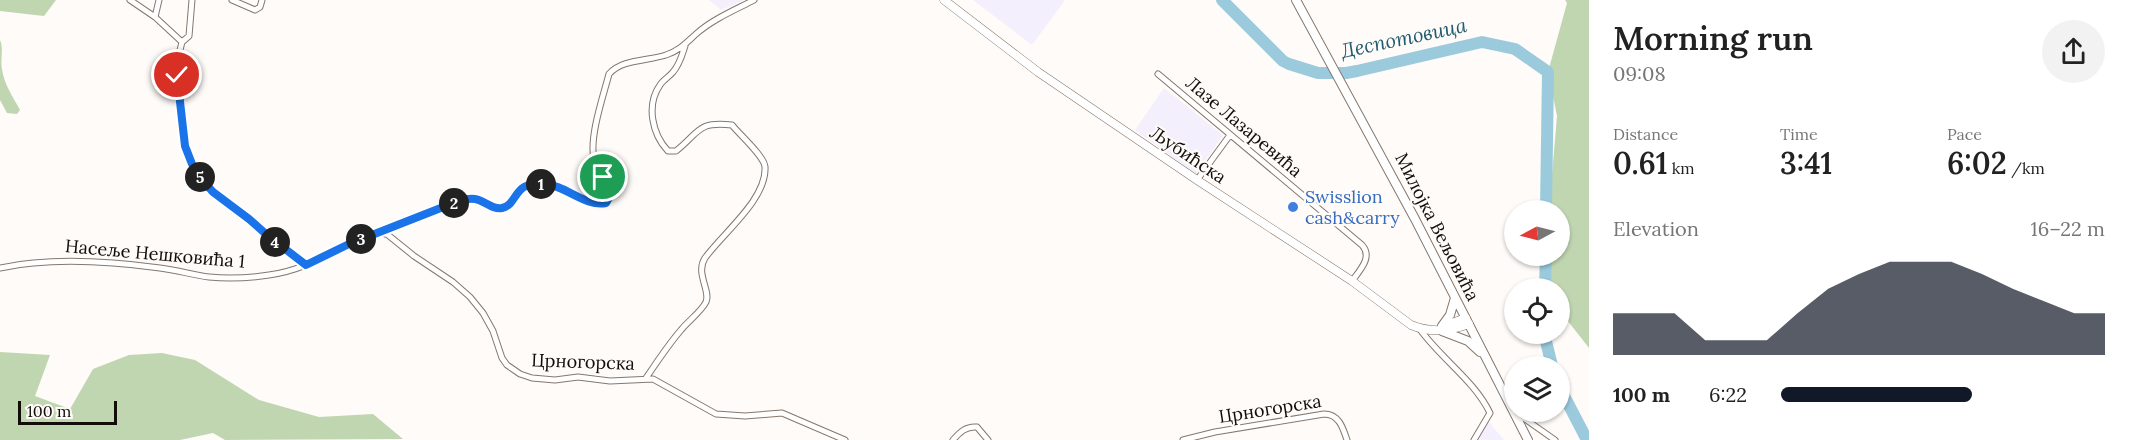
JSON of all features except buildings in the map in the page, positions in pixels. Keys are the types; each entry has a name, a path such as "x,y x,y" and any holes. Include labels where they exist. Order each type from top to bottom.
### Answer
{"main road":[{"name":"Милојка Вељовића","path":"1296,0 1351,99 1504,392"},
{"path":"1455,298 1451,312 1439,329 1468,341 1485,356"},
{"name":"Милојка Вељовића","path":"1519,422 1528,440"}],"street":[{"path":"130,0 155,17 182,42"},
{"path":"155,17 159,0"},
{"path":"192,0 189,36 182,42 177,75 185,146 192,164 213,192 306,265 349,244 464,200 475,199 501,208 508,204 518,190 535,183 557,185 589,202 606,203 612,193 594,157 597,124 609,74 614,68 668,55 685,46 697,33 754,0"},
{"path":"232,0 255,10 260,7 262,0"},
{"name":"Љубићска","path":"944,0 1038,72 1197,180 1352,281 1405,321 1419,328 1439,329 1467,321"},
{"path":"646,378 680,331 705,303 707,296 701,273 703,260 754,201 765,174 765,164 761,156 732,124 704,125 676,151 668,151 660,142 653,121 652,98 660,84 674,72 685,46"},
{"name":"Лазе Лазаревића","path":"1158,74 1366,250 1365,261 1352,281"},
{"path":"1197,180 1230,135"},
{"name":"Црногорска","path":"379,232 388,235 470,297 483,313 493,331 502,358 507,365 520,374 532,378 555,380 578,377 610,381 653,379 716,414 745,416 782,413 845,440"},
{"name":"Насеље Нешковића 1","path":"0,268 33,262 64,261 143,266 211,277 249,277 286,272 306,265"},
{"name":"Љубићска","path":"1419,328 1484,402 1490,413 1474,440"},
{"name":"Црногорска","path":"1183,440 1215,432 1324,414 1331,414 1337,418 1347,440"},
{"path":"1528,422 1555,440"},
{"path":"952,440 962,430 972,426 977,427 988,440"}],"shaded area":[{"path":"709,0 744,0 721,10"},
{"path":"973,0 1065,0 1032,45"},
{"path":"1164,88 1223,135 1196,174 1135,130"},
{"path":"1489,422 1504,440 1478,440"}],"green space":[{"path":"0,0 56,0 44,16 0,11"},
{"path":"1565,0 1589,0 1589,348 1570,324 1570,278 1542,278 1543,266 1570,266 1570,200 1550,200 1557,116 1548,72 1567,3"},
{"path":"0,40 3,75 20,110 17,114 7,113 0,100"},
{"path":"0,352 50,355 35,396 70,409 93,369 129,355 162,353 195,360 259,400 319,417 373,414 403,439 225,440 213,433 180,440 0,440"}],"waterway":[{"name":"Деспотовица","path":"1222,0 1283,61 1318,73 1357,71 1482,42 1515,49 1548,72 1546,200"},
{"name":"Деспотовица","path":"1545,278 1546,266"},
{"name":"Деспотовица","path":"1547,344 1550,356"},
{"name":"Деспотовица","path":"1570,407 1587,440"}],"place":[{"name":"Swisslion cash&carry","path":"1293,207"}],"route":[{"path":"177,75 185,146 202,180 230,206 306,265 349,244 456,202 475,199 501,208 508,204 518,190 535,183 557,185 589,202 606,203 612,193 603,177"}]}
